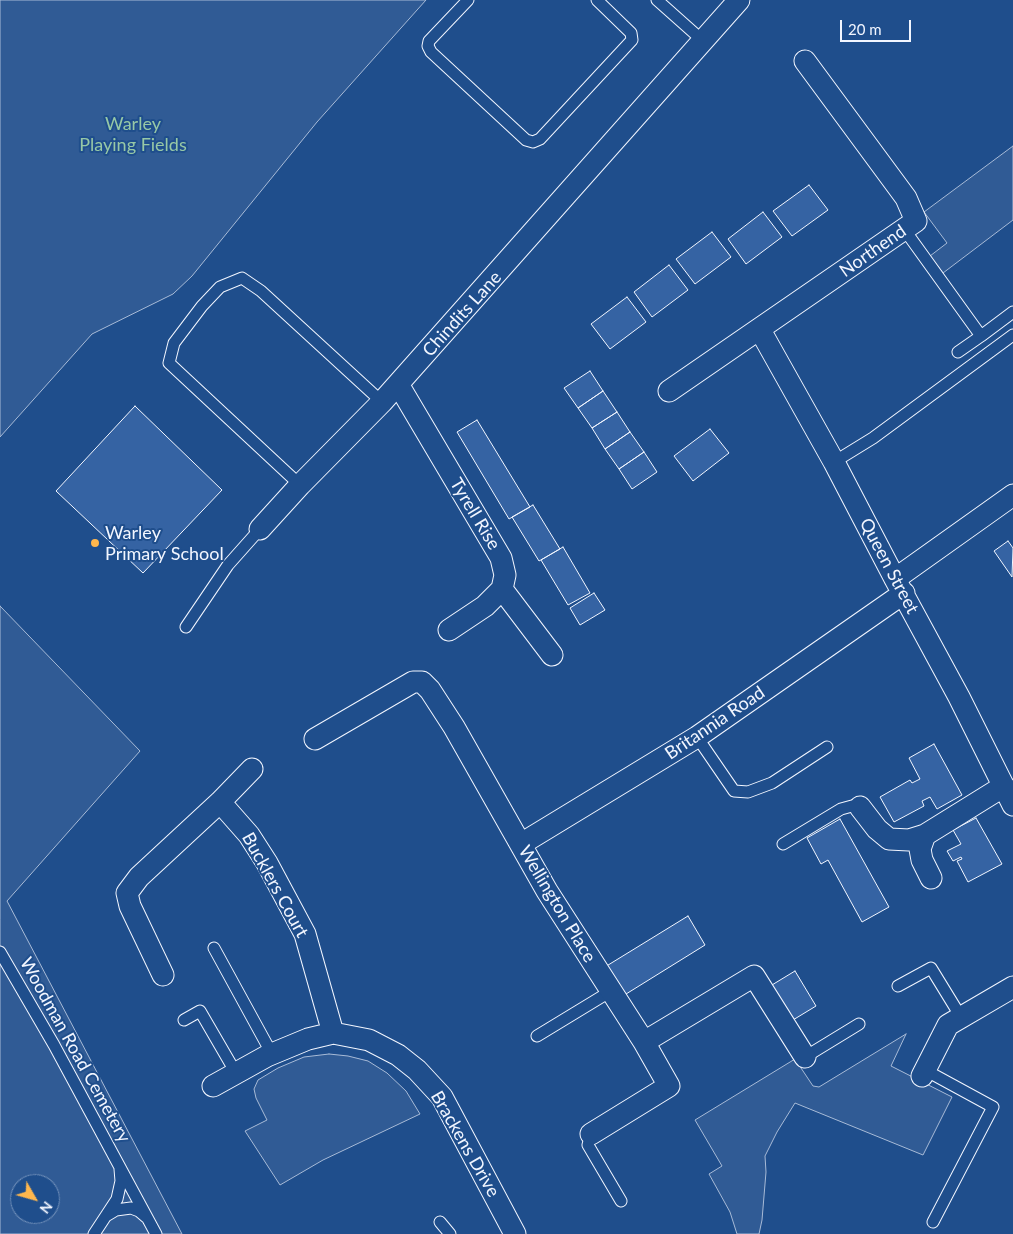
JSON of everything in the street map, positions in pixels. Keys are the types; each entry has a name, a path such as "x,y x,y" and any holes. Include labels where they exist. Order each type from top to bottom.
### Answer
{"street":[{"name":"Chindits Lane","path":"260,529 300,485 382,402 511,259 739,0"},
{"name":"Northend","path":"669,391 916,221 906,198 804,61"},
{"name":"Queen Street","path":"760,330 834,462 959,697 1013,805"},
{"name":"Tyrell Rise","path":"398,384 501,558 506,575 502,589"},
{"name":"Britannia Road","path":"521,844 697,737 899,586 1013,495"},
{"path":"449,630 485,606 502,589 552,655"},
{"name":"Wellington Place","path":"315,739 413,682 422,682 430,690 454,727 547,891 644,1042 669,1086 591,1134"},
{"path":"163,975 130,906 127,893 139,877 220,802 252,769"},
{"path":"860,807 877,829 889,839 909,840 925,834 1004,786"},
{"name":"Bucklers Court","path":"220,802 249,835 267,863 305,934 333,1033"},
{"path":"925,834 920,849 922,860 931,878"},
{"path":"644,1042 754,976 805,1057"},
{"path":"924,1073 948,1024 1013,987"},
{"name":"Brackens Drive","path":"213,1086 272,1054 308,1039 333,1033 369,1040 398,1055 417,1070 442,1097 512,1233"}],"lane":[{"path":"468,0 430,41 428,46 431,52 526,140 533,142 540,139 632,40 631,33 597,0"},
{"path":"657,0 702,40"},
{"path":"904,229 981,336"},
{"path":"300,485 169,363 174,343 202,306 220,288 242,278 261,291 382,402"},
{"path":"958,352 1013,312"},
{"path":"834,462 873,438 1013,335"},
{"name":"Chindits Lane","path":"186,627 228,565 260,529"},
{"path":"697,737 734,790 748,792 772,783 828,747"},
{"path":"784,844 841,809 852,806 860,807"},
{"path":"214,948 272,1054"},
{"name":"Woodman Road Cemetery","path":"0,952 54,1045 156,1234"},
{"path":"898,986 931,968 961,1017"},
{"path":"537,1036 610,991"},
{"path":"184,1020 200,1011 236,1073"},
{"path":"805,1057 859,1024"},
{"path":"924,1073 993,1107 934,1222"},
{"name":"Wellington Place","path":"591,1134 588,1145 621,1201"},
{"name":"Woodman Road Cemetery","path":"94,1234 117,1199 121,1181 119,1165"},
{"path":"105,1217 116,1210 131,1208 147,1217"},
{"path":"440,1222 450,1234"}],"green space":[{"name":"Warley Playing Fields","path":"0,0 426,0 317,122 192,276 173,294 92,334 0,437"},
{"path":"1013,146 1013,220 943,273 930,256 947,243 924,212"},
{"path":"0,606 140,751 7,901 182,1234 0,1234"},
{"path":"906,1034 891,1066 952,1097 923,1155 795,1103 765,1156 766,1172 759,1234 737,1234 730,1212 709,1174 722,1166 695,1120 795,1059 813,1086 819,1087"},
{"path":"329,1054 368,1061 387,1073 406,1091 420,1114 323,1160 280,1185 245,1131 267,1120 256,1098 254,1089 258,1080 278,1068 304,1057"}],"building":[{"path":"809,185 828,210 792,236 773,211"},
{"path":"763,212 782,237 746,264 728,239"},
{"path":"712,232 731,257 695,284 676,259"},
{"path":"669,265 688,290 652,317 634,292"},
{"path":"627,297 646,322 610,349 591,324"},
{"path":"590,371 603,391 578,408 564,388"},
{"path":"603,391 617,412 592,428 578,408"},
{"path":"135,406 222,490 143,573 56,491"},
{"path":"617,412 630,432 605,449 592,428"},
{"path":"477,420 530,507 509,519 457,432"},
{"path":"710,429 729,453 693,481 674,456"},
{"path":"630,432 644,452 619,469 605,449"},
{"path":"644,452 657,472 632,489 619,469"},
{"path":"533,505 560,549 539,561 512,517"},
{"path":"1008,541 1013,548 1012,577 994,551"},
{"path":"563,547 590,593 568,605 541,560"},
{"path":"594,593 605,610 580,625 570,608"},
{"path":"934,744 962,795 937,809 930,797 922,801 924,806 894,822 880,797 910,780 912,783 920,779 909,758"},
{"path":"976,818 1002,864 968,882 957,861 962,859 961,857 953,861 947,851 961,844 953,830"},
{"path":"840,819 889,907 862,922 828,860 821,864 807,838"},
{"path":"688,916 705,945 618,999 600,970"},
{"path":"795,971 816,1006 788,1023 767,988"}],"place":[{"name":"Warley Primary School","path":"95,543"}]}
